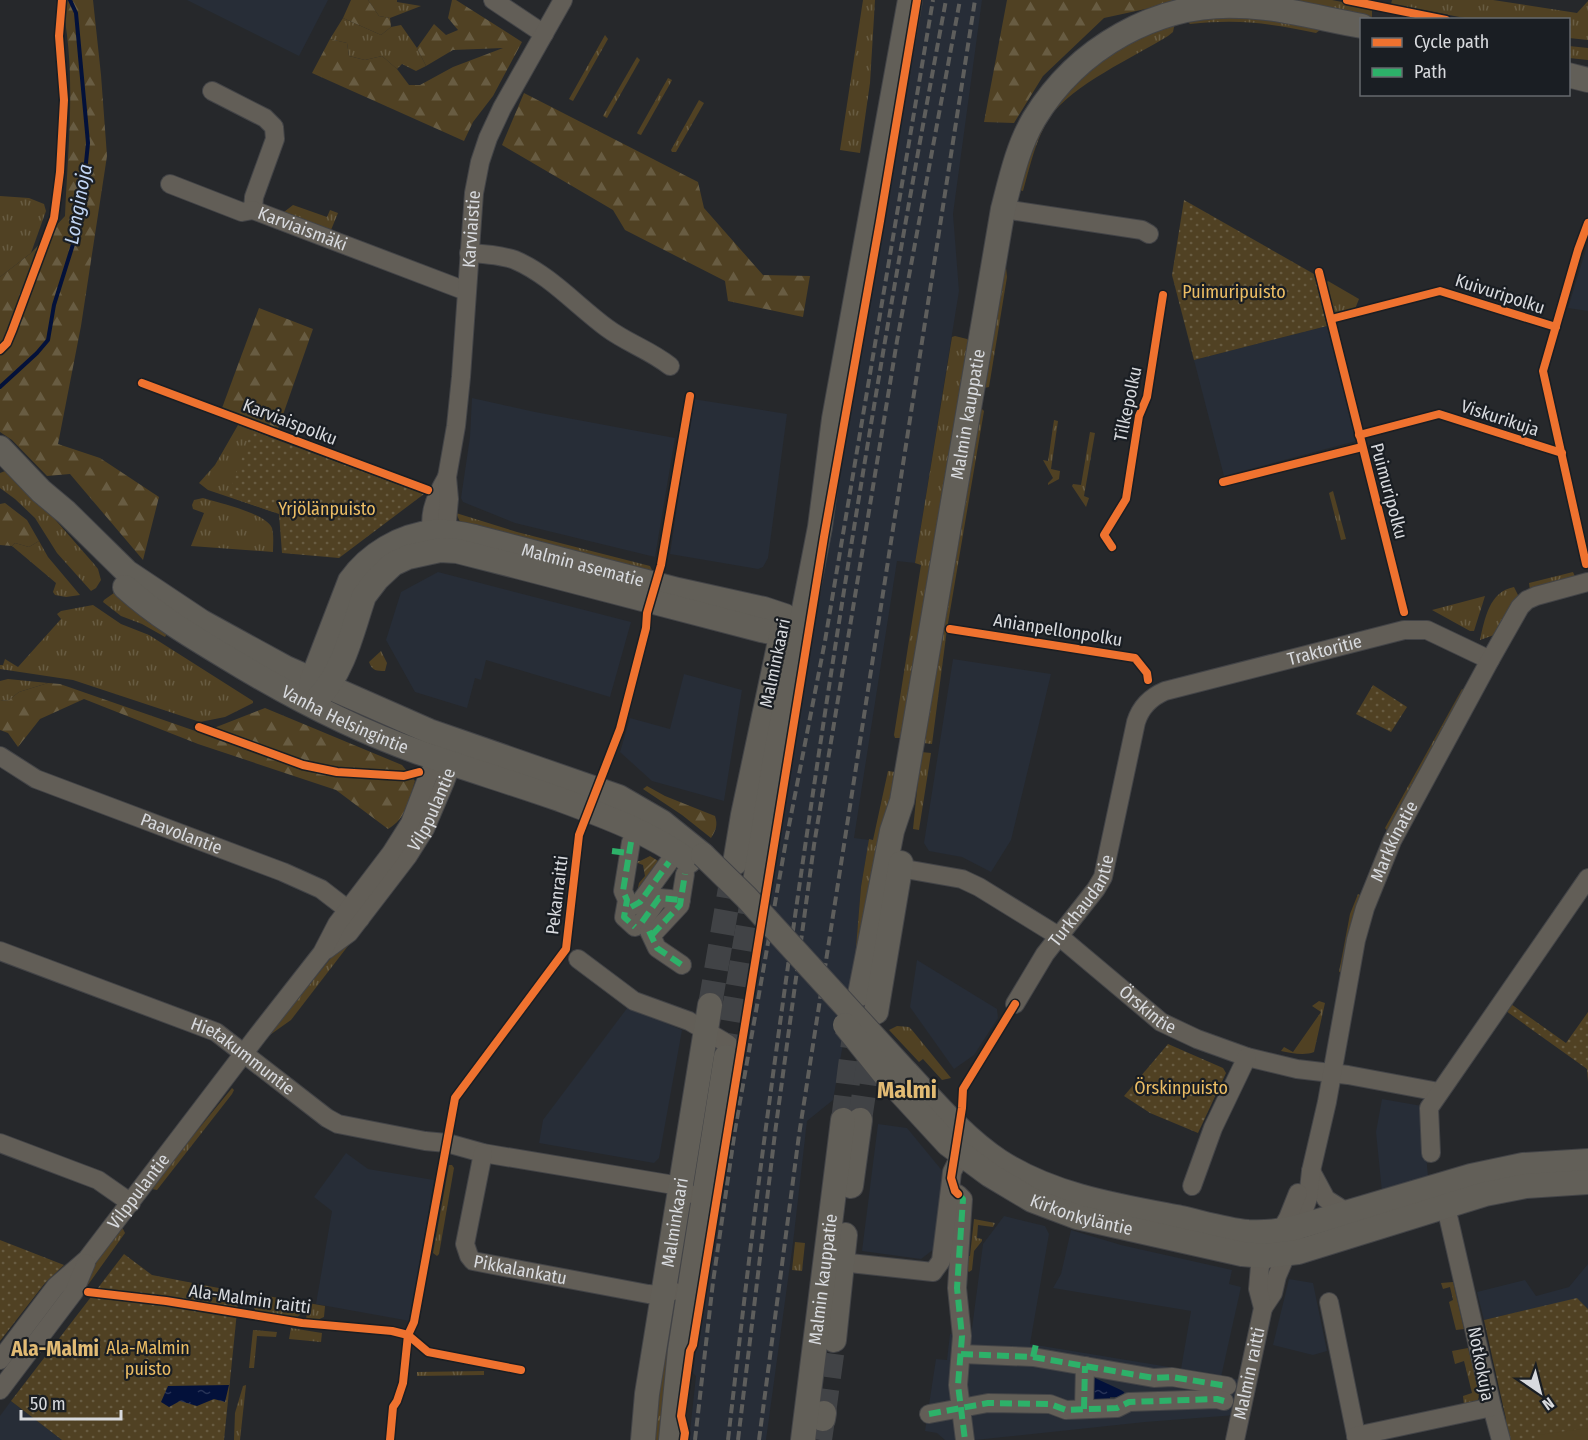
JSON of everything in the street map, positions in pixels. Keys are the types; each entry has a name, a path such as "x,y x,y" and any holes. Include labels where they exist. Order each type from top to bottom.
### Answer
{"main road":[{"name":"Malminkaari","path":"890,103 889,52 894,0"},
{"name":"Malminkaari","path":"755,882 789,626 807,523 827,466 910,0"},
{"name":"Malmin kauppatie","path":"876,1012 892,866 892,831 902,801 1003,209 1012,174 1033,120 1062,82 1092,54 1134,27 1153,19 1178,12 1241,6 1295,13 1360,26"},
{"path":"1570,65 1588,66"},
{"path":"1570,75 1588,80"},
{"name":"Vanha Helsingintie","path":"0,448 41,491 66,512 127,572 173,604 286,668 429,731 619,797 662,822 696,866"},
{"name":"Vanha Helsingintie","path":"41,491 58,519 116,579 150,608 276,688 350,725 445,761 608,816 640,830 696,866"},
{"name":"Malmin asematie","path":"310,706 320,683 339,668 364,596 370,586 385,570 439,538 511,545 678,590 764,609 789,626"},
{"name":"Malminkaari","path":"735,863 743,815 789,626"},
{"name":"Kirkonkyläntie","path":"696,866 742,911 849,1029 870,1059 998,1160 1059,1191 1118,1206 1313,1247 1444,1196 1472,1176 1523,1165 1588,1161"},
{"name":"Malmin kauppatie","path":"860,994 892,866"},
{"name":"Malminkaari","path":"643,1440 647,1394 710,1005"},
{"name":"Malminkaari","path":"671,1440 680,1350 727,1050"},
{"name":"Kirkonkyläntie","path":"914,1094 936,1133 990,1175 1032,1200 1066,1214 1227,1252 1283,1242 1348,1213 1444,1196 1485,1194 1526,1186 1588,1182"},
{"name":"Malmin kauppatie","path":"803,1440 834,1262 852,1120"},
{"name":"Malmin kauppatie","path":"834,1262 834,1340"}],"street":[{"path":"493,0 544,34"},
{"name":"Karviaistie","path":"439,538 432,512 435,497 447,477 457,419 474,193 483,150 502,108 563,0"},
{"name":"Karviaismäki","path":"212,91 265,118 274,127 274,144 254,197 253,210 466,291"},
{"path":"170,184 242,212 253,210"},
{"path":"1003,209 1142,230 1149,234"},
{"path":"469,253 512,259 525,265 539,273 609,330 654,353 670,366"},
{"name":"Markkinatie","path":"1283,1242 1308,1198 1311,1171 1332,1073 1356,940 1365,908 1392,841 1490,660 1527,600 1588,582"},
{"name":"Traktoritie","path":"1156,695 1186,685 1404,630 1427,630 1490,660"},
{"name":"Turkhaudantie","path":"1014,1004 1045,954 1103,877 1138,715 1144,705 1156,695"},
{"name":"Vilppulantie","path":"0,1360 56,1286 87,1259 322,953 349,933 354,914 408,856 425,829 445,761 454,739"},
{"name":"Paavolantie","path":"0,756 36,779 283,872 321,890 354,914"},
{"path":"624,849 623,891 657,948 682,965"},
{"path":"639,920 640,902 669,861"},
{"path":"639,920 680,905 696,866"},
{"name":"Örskintie","path":"892,866 963,879 1060,937 1161,1022 1197,1039 1247,1057 1297,1069 1439,1092"},
{"path":"1431,1153 1429,1108 1588,878"},
{"name":"Hietakummuntie","path":"0,951 216,1032 256,1065 338,1124 447,1143 483,1153"},
{"path":"578,959 634,1001 689,1021 706,1030 727,1050"},
{"path":"1192,1186 1213,1128 1247,1057"},
{"path":"0,1143 98,1180 131,1203"},
{"path":"483,1153 680,1186 702,1204"},
{"name":"Pikkalankatu","path":"483,1153 465,1244 473,1261 648,1294 663,1295 690,1284"},
{"path":"834,1262 927,1272 933,1272 938,1268 941,1262 952,1172 961,1154"},
{"path":"1311,1171 1326,1199 1348,1213"},
{"path":"958,1194 963,1198 957,1288 962,1335 958,1385 965,1440"},
{"name":"Notkokuja","path":"1356,1438 1492,1407 1444,1196"},
{"name":"Malmin raitti","path":"1235,1440 1263,1308 1258,1289 1258,1275 1283,1242"},
{"name":"Vilppulantie","path":"0,1390 74,1292 87,1259"},
{"path":"1329,1302 1356,1438"},
{"path":"928,1414 988,1403 1050,1404 1066,1410 1117,1408 1129,1402 1217,1399 1225,1393 1172,1377 1154,1378 1085,1366 1034,1351 961,1354"},
{"path":"1084,1409 1085,1366"},
{"path":"1492,1407 1501,1440"}],"shaded area":[{"path":"187,0 328,0 299,56"},
{"path":"923,0 982,0 953,214 959,291 915,563 897,561 854,838 869,840 861,887 853,988 833,1100 807,1121 766,1440 689,1440 696,1376 693,1373 733,1075 765,888 788,789 816,604"},
{"path":"1588,242 1588,311 1568,308"},
{"path":"1327,326 1356,441 1224,476 1194,360"},
{"path":"472,398 675,438 655,557 515,523 463,502 461,498 470,437"},
{"path":"693,399 787,414 768,558 763,567 758,569 670,554"},
{"path":"438,572 631,622 610,697 486,660 481,680 475,678 467,708 415,692 386,640 401,592"},
{"path":"953,659 1051,674 1011,840 991,872 962,857 929,851 924,843"},
{"path":"684,674 742,690 724,801 652,781 620,752 630,718 670,729"},
{"path":"917,960 997,1009 998,1018 974,1055 954,1069 910,1007"},
{"path":"628,1007 682,1030 659,1158 654,1163 539,1143 543,1120"},
{"path":"1382,1099 1422,1106 1428,1177 1382,1192 1376,1132"},
{"path":"878,1124 907,1128 944,1173 934,1249 921,1259 862,1251"},
{"path":"346,1153 368,1169 434,1180 410,1321 316,1304 332,1211 314,1197"},
{"path":"1004,1216 1045,1226 1049,1234 1030,1344 1181,1369 1191,1311 1053,1288 1061,1274 1071,1230 1121,1245 1232,1270 1229,1284 1241,1287 1221,1377 1243,1380 1236,1415 975,1440 945,1440 937,1433 925,1431 936,1359 947,1360 950,1334 971,1336 983,1244"},
{"path":"1588,1264 1588,1309 1577,1299 1484,1320 1477,1292 1525,1280 1536,1296 1569,1287"},
{"path":"1289,1279 1313,1283 1327,1351 1313,1355 1273,1345"},
{"path":"11,1401 62,1440 0,1440 0,1416"}],"green space":[{"path":"61,0 93,0 107,156 81,326 58,444 100,458 159,497 143,560 70,474 47,476 12,440 0,432 0,277 31,253 65,216 70,80 66,26"},
{"path":"351,0 368,0 379,16 390,18 391,27 381,35 343,18"},
{"path":"368,0 397,0 397,2 421,6 390,18 379,16"},
{"path":"452,0 456,0 522,42 493,96 473,122 464,141 312,73 330,39 347,43 349,56 365,60 382,56 397,69 409,85 420,85 453,67 503,48 453,50 426,66 417,48 434,24 446,35 458,30 448,18"},
{"path":"863,0 875,0 870,83 860,153 840,150"},
{"path":"1007,0 1172,0 1173,3 1104,18 1043,76 1014,123 984,122"},
{"path":"1261,0 1332,0 1372,8 1372,17 1363,18"},
{"path":"1392,0 1493,0 1577,13 1588,1 1588,40 1570,38 1570,18 1465,18 1391,4"},
{"path":"1239,13 1320,30 1316,33 1254,23 1190,24 1187,21"},
{"path":"343,18 381,35 391,27 401,25 426,66 416,71 402,64 397,69 382,56 365,60 349,56 347,43 330,39"},
{"path":"1175,22 1173,32 1168,36 1104,72 1060,105 1041,134 1023,191 1015,189 1020,172 1050,108 1100,57"},
{"path":"605,35 608,39 573,101 569,99"},
{"path":"1570,46 1588,48 1588,60 1570,58"},
{"path":"637,57 640,60 607,118 603,116 604,114"},
{"path":"668,78 672,80 671,82 641,135 638,134 637,133"},
{"path":"524,93 698,182 704,208 763,275 810,276 803,317 728,301 725,281 625,230 613,210 502,145"},
{"path":"699,100 704,103 676,152 672,152 671,150"},
{"path":"0,196 29,198 44,204 46,211 31,253 0,277"},
{"name":"Puimuripuisto","path":"1184,200 1314,274 1327,326 1194,360 1172,275"},
{"path":"293,205 327,217 330,210 338,213 331,230 284,212"},
{"path":"1002,266 1006,267 1007,277 989,387 984,388"},
{"path":"1328,281 1359,299 1355,309 1333,313 1325,284"},
{"path":"259,308 313,329 278,429 222,408"},
{"path":"952,337 967,339 972,344 902,738 895,738 921,565 915,563"},
{"path":"978,410 984,411 947,629 932,744 923,743"},
{"path":"1054,420 1058,421 1051,469 1060,471 1059,479 1048,485 1053,478 1043,460 1048,461"},
{"path":"238,425 269,437 273,512 208,490 199,483 215,465"},
{"name":"Yrjölänpuisto","path":"252,430 424,494 339,558 282,553 279,514 228,496"},
{"path":"1090,432 1095,433 1084,496 1089,498 1086,507 1072,486 1073,484 1081,485"},
{"path":"5,471 31,492 98,569 101,580 96,588 91,591 57,553 35,518 0,488 0,473"},
{"path":"1333,491 1346,539 1341,540 1329,493"},
{"path":"203,498 252,513 268,523 273,531 273,552 191,546 204,513 193,509 192,505 194,500"},
{"path":"5,503 27,520 39,541 29,547 15,543 12,546 0,545 0,504"},
{"path":"456,513 517,532 650,566 651,576 468,528 460,522"},
{"path":"39,541 48,557 80,595 66,597 55,595 53,592 56,583 12,546 15,543 29,547"},
{"path":"1573,572 1576,579 1530,591 1529,583"},
{"path":"1514,587 1519,597 1494,635 1480,640 1489,607 1499,594"},
{"path":"121,588 168,632 165,637 142,624 121,616 103,602"},
{"path":"1485,596 1474,631 1432,610"},
{"path":"93,605 121,624 149,635 253,703 225,717 200,722 73,680 0,669 5,659 18,667 61,619 57,614 61,611"},
{"path":"381,651 387,663 385,671 375,670 369,662"},
{"path":"8,679 48,683 19,692 9,700 0,701 0,681"},
{"path":"48,683 60,684 201,733 265,708 402,765 415,781 409,802 399,820 388,829 336,790 198,744 84,699 40,719 18,747 8,733 0,730 0,701 9,700 19,692"},
{"path":"1373,685 1407,707 1391,732 1356,714"},
{"path":"1462,689 1466,691 1388,832 1385,828"},
{"path":"921,752 931,753 919,830 913,829"},
{"path":"888,771 895,772 858,993 853,984 861,887 869,839 873,840"},
{"path":"647,786 665,796 715,816 716,827 711,838 643,789"},
{"path":"650,856 663,864 639,898 632,895 637,892 639,883 645,876 643,865 632,861 640,861"},
{"path":"1358,894 1362,896 1343,973 1339,972 1350,914"},
{"path":"348,937 351,942 291,1020 267,1037"},
{"path":"1319,1001 1325,1003 1314,1052 1302,1054 1281,1051 1284,1047 1293,1052 1321,1012 1312,1006"},
{"path":"1511,1004 1566,1043 1588,1012 1588,1082 1587,1069 1506,1011"},
{"path":"897,1026 909,1027 951,1078 942,1080 923,1059 919,1062 889,1030"},
{"name":"Örskinpuisto","path":"1168,1044 1223,1068 1226,1073 1198,1133 1150,1113 1124,1096"},
{"path":"232,1088 234,1090 232,1094 157,1190 152,1189 151,1187"},
{"path":"449,1165 454,1168 437,1256 433,1253"},
{"path":"974,1219 995,1223 993,1227 978,1225 977,1238 982,1241 974,1251 972,1270 969,1272 966,1269 968,1256 970,1256"},
{"path":"122,1227 125,1233 45,1345 40,1343 95,1260"},
{"path":"0,1240 64,1265 45,1283 0,1341"},
{"path":"795,1242 805,1243 802,1271 792,1270"},
{"name":"Ala-Malmin puisto","path":"124,1254 152,1275 239,1292 224,1440 62,1440 11,1401"},
{"path":"1453,1282 1464,1329 1456,1330 1449,1302 1453,1300 1450,1287 1443,1289 1441,1283"},
{"path":"243,1292 302,1302 300,1315 295,1319 258,1314"},
{"path":"1577,1298 1588,1309 1588,1440 1498,1440 1506,1419 1484,1320"},
{"path":"308,1303 325,1306 324,1317 315,1321 306,1320"},
{"path":"291,1328 322,1333 321,1342 289,1339"},
{"path":"253,1330 277,1332 276,1337 257,1336 254,1368 249,1368"},
{"path":"1468,1348 1480,1394 1477,1402 1464,1405 1463,1396 1472,1393 1464,1361 1455,1364 1452,1351"},
{"path":"662,1352 671,1353 661,1440 652,1440"},
{"path":"484,1371 484,1375 417,1376 417,1372"},
{"path":"246,1385 240,1440 234,1440 235,1413 243,1386"},
{"path":"1588,1428 1588,1440 1538,1440 1538,1435"}],"water":[{"path":"1095,1378 1121,1390 1125,1397 1110,1397 1110,1400 1091,1399 1091,1381"},
{"path":"229,1385 225,1402 214,1399 197,1406 180,1401 169,1407 161,1402 168,1386"}],"waterway":[{"name":"Longinoja","path":"0,387 48,340 54,305 80,222 88,143 76,13 70,0"}],"tunnel":[{"path":"710,1005 734,865"},
{"path":"726,1057 754,888"},
{"path":"843,1120 856,1020"},
{"path":"860,1120 872,1039"},
{"path":"824,1413 834,1340"},
{"path":"820,1440 823,1419"}],"railway":[{"path":"695,1440 713,1282 735,1130 786,841 825,641 933,0"},
{"path":"728,1440 766,1127 826,703 895,281 946,0"},
{"path":"738,1440 775,1133 814,845 897,341 960,0"},
{"path":"759,1440 799,1135 975,0"}],"marked path":[{"path":"631,842 623,891 627,900 624,917 635,927"},
{"path":"612,851 629,853"},
{"path":"631,907 640,902 669,862"},
{"path":"652,935 680,905 685,874"},
{"path":"642,922 659,898 681,900"},
{"path":"649,931 657,948 682,965"},
{"path":"958,1194 963,1199 957,1288 962,1336 958,1385 965,1440"},
{"path":"1033,1357 1036,1344"},
{"path":"961,1354 1033,1357 1154,1378 1172,1377 1227,1386"},
{"path":"1084,1409 1085,1366"},
{"path":"929,1414 988,1403 1050,1404 1066,1410 1117,1408 1129,1402 1217,1399 1224,1401"}],"cycle path":[{"path":"0,350 7,343 12,331 54,218 60,172 64,100 59,36 62,0"},
{"path":"684,1440 685,1433 681,1416 690,1351 693,1345 824,537 917,0"},
{"path":"1347,0 1436,18"},
{"name":"Viskurikuja","path":"1586,564 1543,371 1588,223"},
{"name":"Puimuripolku","path":"1319,272 1404,612"},
{"name":"Kuivuripolku","path":"1331,319 1440,291 1556,327"},
{"name":"Tilkepolku","path":"1112,547 1104,535 1126,499 1139,416 1147,397 1163,295"},
{"name":"Karviaispolku","path":"142,383 428,490"},
{"name":"Pekanraitti","path":"390,1440 393,1407 403,1383 408,1335 414,1322 455,1098 566,949 579,835 620,729 646,628 647,613 661,565 690,396"},
{"name":"Viskurikuja","path":"1359,435 1439,414 1562,453"},
{"name":"Puimuripolku","path":"1223,482 1362,447"},
{"name":"Anianpellonpolku","path":"950,629 1135,658 1147,673 1148,680"},
{"path":"199,727 303,765 337,772 404,776 419,772"},
{"path":"958,1194 951,1178 963,1089 1015,1004"},
{"name":"Ala-Malmin raitti","path":"88,1292 166,1301 302,1323 392,1331 408,1335 428,1352 521,1370"}],"district":[{"name":"Malmi","path":"907,1090"},
{"name":"Ala-Malmi","path":"55,1349"}]}
